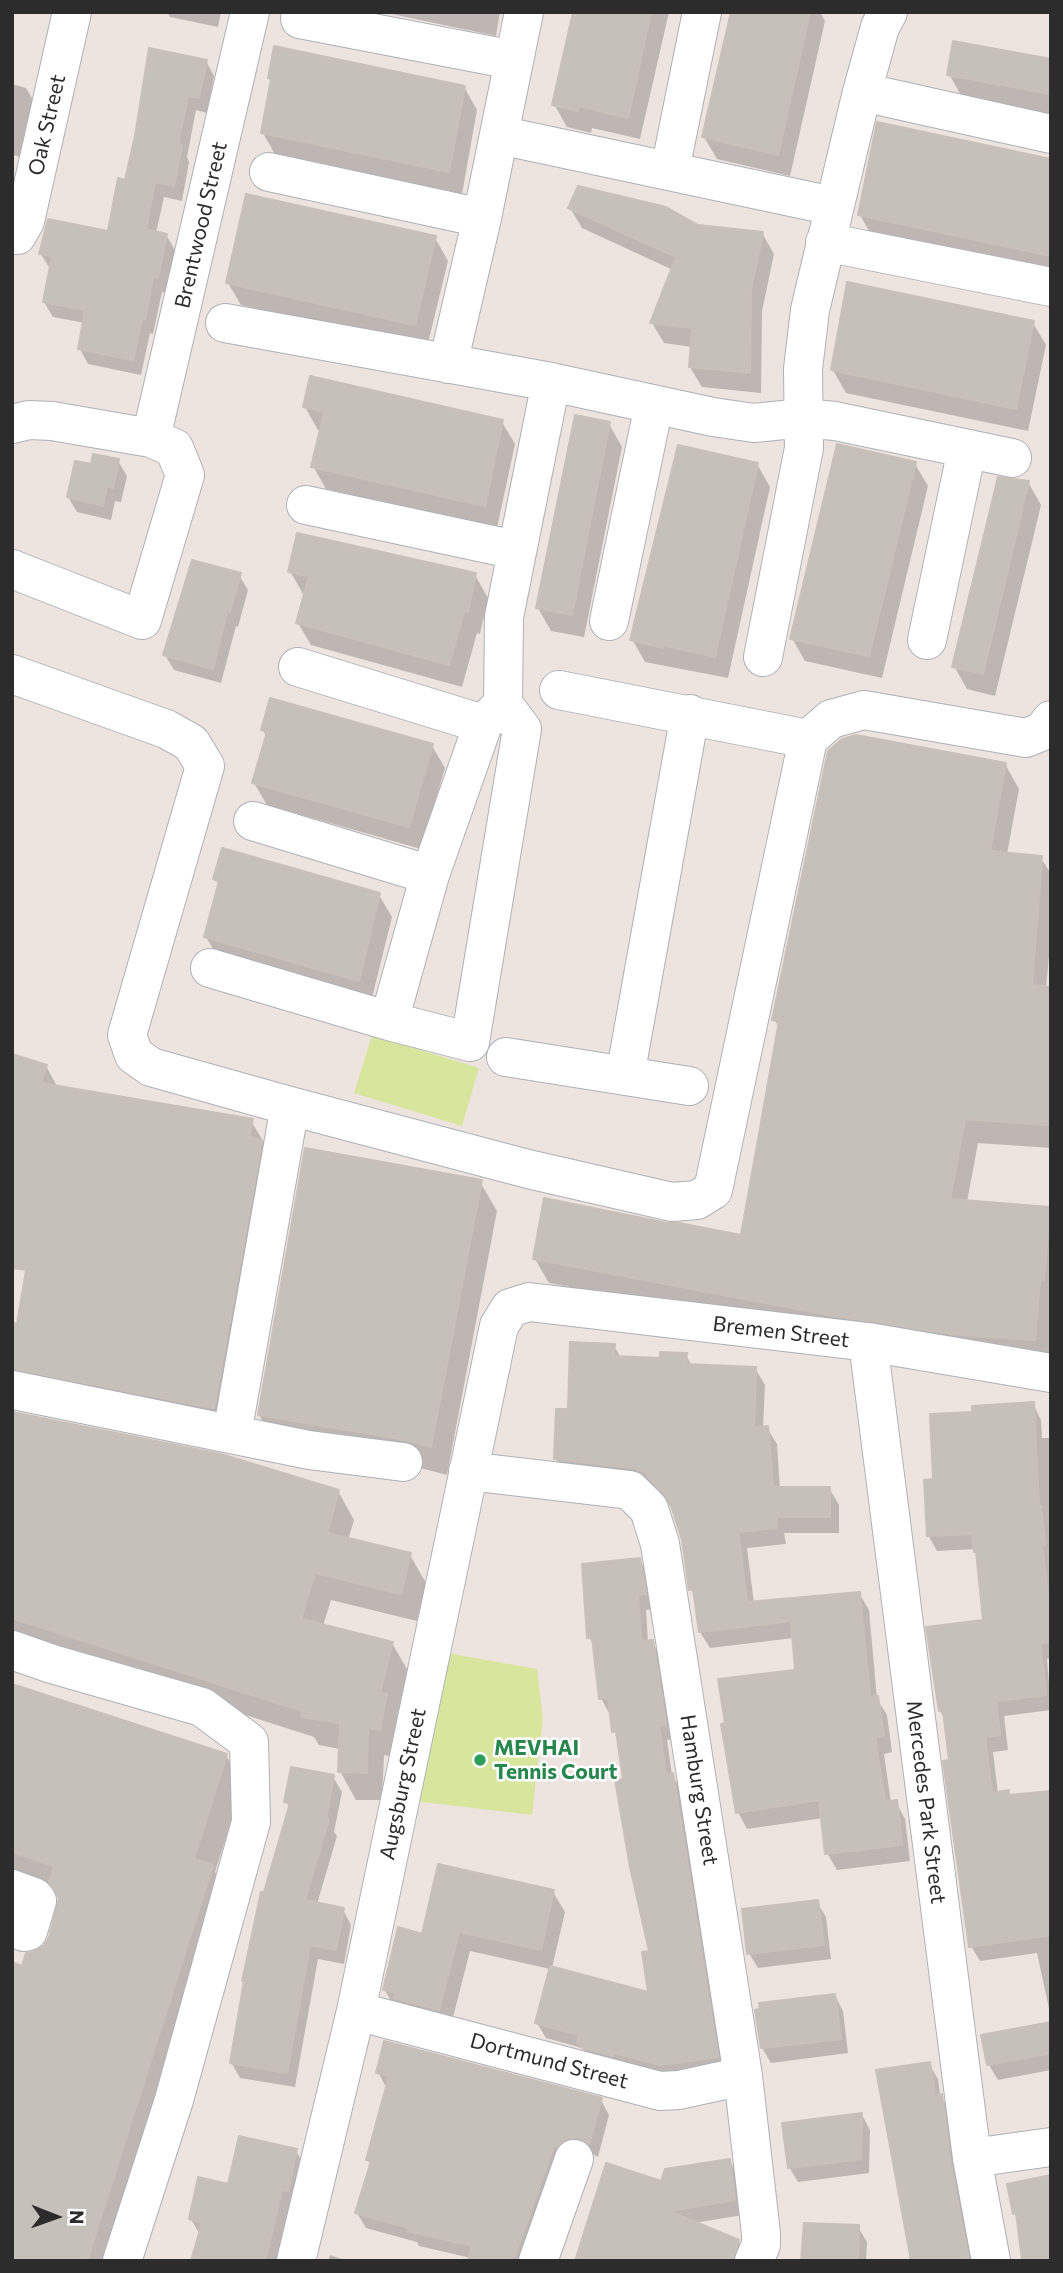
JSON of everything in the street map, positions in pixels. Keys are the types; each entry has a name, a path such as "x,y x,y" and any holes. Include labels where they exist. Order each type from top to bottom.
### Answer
{"street":[{"name":"Oak Street","path":"15,235 25,221 72,12"},
{"name":"Brentwood Street","path":"151,438 250,12"},
{"path":"448,364 482,218 524,12"},
{"path":"670,170 702,12"},
{"path":"763,657 804,448 804,358 810,310 862,92 880,27 888,12"},
{"path":"300,19 513,60"},
{"path":"862,92 1051,134"},
{"path":"499,135 833,206"},
{"path":"269,172 482,218"},
{"path":"825,242 1051,287"},
{"path":"225,323 551,382 654,405 754,423 803,418 835,421 1012,458"},
{"path":"389,1021 430,875 493,714 504,617 551,382"},
{"path":"609,621 654,405"},
{"path":"12,424 29,419 51,421 151,438 174,448 185,475 142,620 12,569"},
{"path":"927,640 967,449"},
{"path":"306,505 516,550"},
{"path":"210,968 470,1042 522,729 493,714 298,667"},
{"path":"15,685 166,729 191,743 205,766 127,1035 134,1055 151,1067 290,1106 528,1168 673,1202 697,1200 713,1190 808,739 831,719 864,710 1026,738 1043,731 1051,720"},
{"path":"559,690 808,739"},
{"path":"625,1076 690,714"},
{"path":"253,821 430,875"},
{"path":"506,1057 689,1086"},
{"path":"232,1434 290,1106"},
{"name":"Bremen Street","path":"510,1308 529,1303 868,1342 1051,1373"},
{"name":"Augsburg Street","path":"296,2261 356,2011 499,1326 510,1308"},
{"name":"Mercedes Park Street","path":"868,1342 972,2158 991,2261"},
{"path":"13,1390 310,1450 403,1462"},
{"name":"Hamburg Street","path":"468,1471 629,1490 649,1509 660,1544 743,2076 761,2234 761,2245 754,2261"},
{"path":"12,1650 202,1707 249,1742 251,1822 174,2100 122,2261"},
{"path":"12,1889 34,1897 37,1901 28,1931 12,1927"},
{"name":"Dortmund Street","path":"356,2011 660,2091 679,2090 743,2076"},
{"path":"972,2158 1051,2147"},
{"path":"538,2261 573,2159"}],"green space":[{"path":"372,1035 479,1068 462,1126 354,1093"},
{"name":"MEVHAI Tennis Court","path":"441,1652 537,1669 543,1719 532,1815 414,1801"}],"building":[{"path":"573,12 651,12 628,118 579,106 578,111 552,105"},
{"path":"731,12 810,12 778,155 702,137"},
{"path":"953,41 1051,59 1051,94 947,75"},
{"path":"274,46 465,86 449,172 261,133"},
{"path":"149,48 207,60 199,98 188,96 178,144 182,145 174,186 155,182 146,229 167,234 158,278 153,277 133,360 78,349 85,310 43,302 52,256 39,254 48,219 108,231 118,178 125,180 135,136"},
{"path":"877,122 1051,159 1051,256 858,215"},
{"path":"578,186 666,207 698,225 763,232 751,289 750,373 689,367 692,328 650,323 676,257 568,208"},
{"path":"246,194 436,236 415,325 226,283"},
{"path":"847,282 1034,321 1016,409 831,370"},
{"path":"310,376 503,420 485,506 311,467 324,412 303,407"},
{"path":"575,415 610,422 572,615 536,608"},
{"path":"837,444 916,462 869,656 790,639"},
{"path":"678,445 758,463 715,657 630,640"},
{"path":"93,454 119,459 113,488 107,486 103,506 67,497 75,461 91,464"},
{"path":"998,477 1029,481 983,674 952,667"},
{"path":"297,533 476,573 468,612 464,611 449,665 296,623 309,576 288,572"},
{"path":"192,560 241,573 230,612 227,612 213,669 163,655"},
{"path":"270,698 433,744 409,827 252,783 267,732 261,730"},
{"path":"856,735 1006,763 990,851 1042,856 1032,985 1051,987 1049,1125 965,1119 950,1199 1050,1207 1044,1280 1040,1280 1035,1340 950,1334 835,1316 533,1259 544,1198 741,1235 779,1021 772,1020 828,751 842,739"},
{"path":"222,848 380,893 359,981 204,937 219,881 213,879"},
{"path":"12,1054 47,1065 41,1083 253,1119 249,1137 262,1140 214,1408 12,1369 12,1322 17,1324 26,1270 12,1268"},
{"path":"305,1148 482,1180 431,1447 406,1440 258,1415"},
{"path":"570,1342 615,1344 614,1356 660,1358 660,1352 687,1353 686,1364 756,1367 754,1427 768,1426 773,1487 830,1487 830,1517 776,1517 777,1528 738,1532 747,1602 860,1592 870,1697 878,1696 884,1736 875,1737 885,1802 897,1800 902,1845 825,1854 819,1800 736,1813 721,1724 725,1723 718,1679 795,1670 791,1621 699,1632 693,1589 689,1590 682,1540 670,1502 648,1477 648,1473 633,1468 554,1459 556,1409 568,1409"},
{"path":"1034,1402 1039,1507 1041,1506 1045,1544 1042,1545 1051,1618 1051,1642 1040,1643 1046,1695 996,1701 1000,1735 985,1737 992,1793 1009,1790 1009,1795 1051,1791 1051,1935 969,1947 943,1761 949,1760 943,1711 939,1711 926,1627 983,1620 972,1534 927,1536 924,1480 933,1479 930,1414 972,1412 972,1406"},
{"path":"12,1412 221,1454 339,1490 327,1533 411,1553 401,1594 315,1573 301,1619 393,1642 380,1693 387,1694 380,1730 368,1728 367,1773 338,1772 340,1723 301,1717 302,1711 12,1618"},
{"path":"640,1558 646,1594 638,1595 641,1641 653,1640 666,1725 659,1726 666,1774 673,1773 718,2057 661,2065 580,2047 581,2044 577,2043 579,2035 535,2023 550,1966 648,1992 642,1952 649,1951 630,1867 615,1780 623,1779 616,1731 612,1732 608,1698 599,1699 592,1637 587,1638 582,1564"},
{"path":"12,1684 227,1754 194,1859 213,1865 87,2261 12,2261 12,1962 22,1966 26,1953 44,1946 59,1898 49,1882 54,1866 12,1852"},
{"path":"291,1767 334,1775 326,1819 329,1820 305,1900 344,1908 336,1950 310,1945 287,2073 230,2063 242,1981 261,1892 264,1892 290,1803 284,1802"},
{"path":"438,1864 554,1890 541,1950 459,1932 439,2010 394,1998 396,1993 383,1990 398,1927 422,1934"},
{"path":"818,1900 824,1945 747,1954 742,1909"},
{"path":"835,1994 841,2039 761,2048 755,2010 760,2009 759,2003"},
{"path":"1051,2022 1051,2053 987,2065 981,2035"},
{"path":"384,2041 602,2098 589,2144 581,2138 571,2137 557,2146 554,2145 513,2261 468,2261 472,2246 408,2231 409,2228 355,2213 371,2161 366,2160 389,2076 376,2073"},
{"path":"930,2062 935,2095 942,2094 950,2161 969,2261 911,2261 876,2070"},
{"path":"862,2113 861,2159 788,2168 782,2123"},
{"path":"239,2136 297,2149 288,2191 282,2190 265,2261 191,2261 202,2223 189,2219 198,2177 228,2184"},
{"path":"730,2159 735,2200 669,2211 739,2240 733,2261 575,2261 606,2163 661,2181 665,2169"},
{"path":"1051,2175 1051,2261 1022,2261 1016,2213 1013,2214 1007,2184"},
{"path":"804,2223 859,2225 858,2261 801,2261"}],"place":[{"name":"MEVHAI Tennis Court","path":"480,1760"}]}
